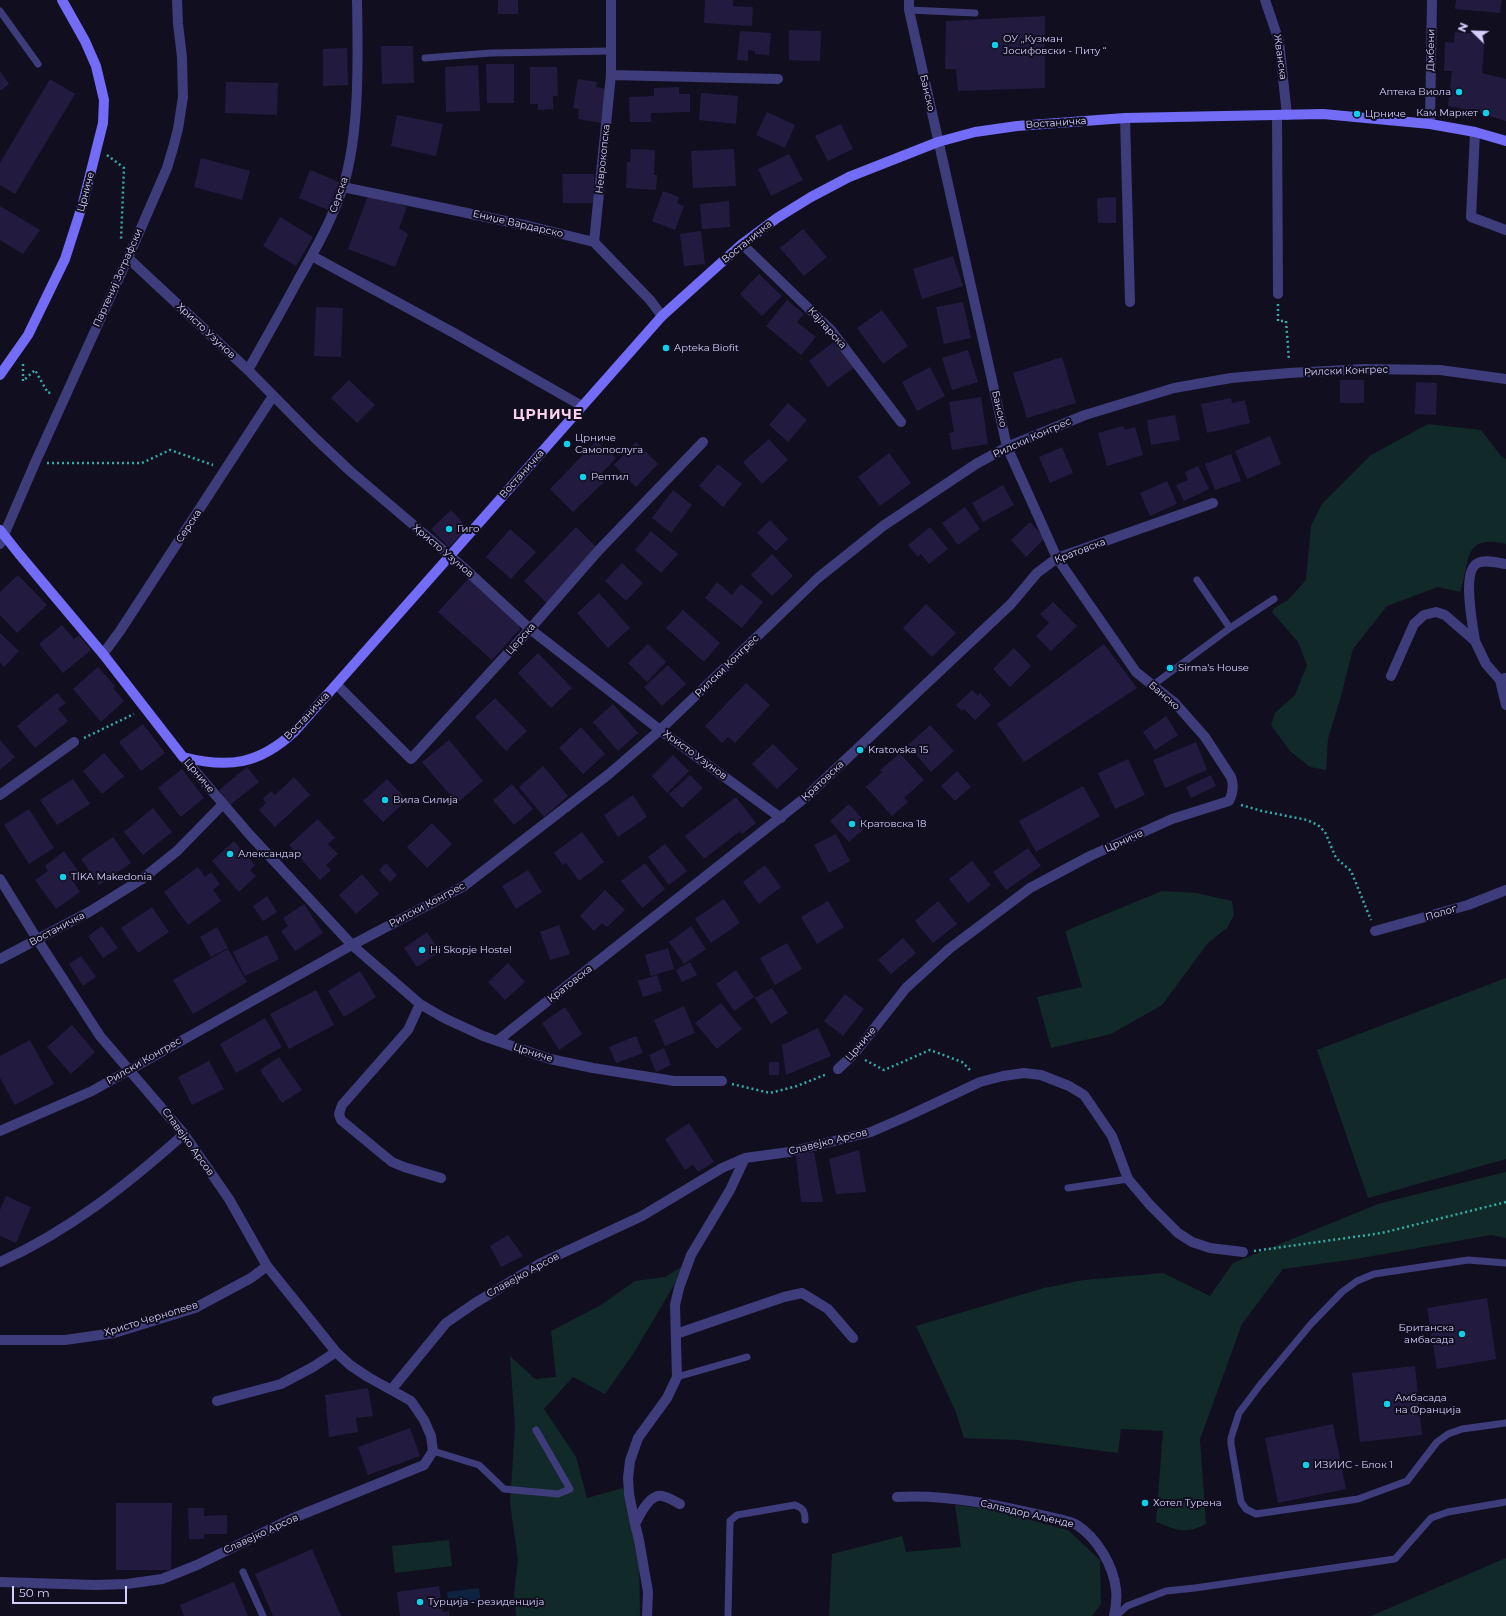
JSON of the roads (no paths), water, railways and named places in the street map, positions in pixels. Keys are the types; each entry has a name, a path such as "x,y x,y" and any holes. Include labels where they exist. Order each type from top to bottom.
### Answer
{"street":[{"name":"Црниче","path":"0,375 28,335 65,258 83,203 104,114 102,86 96,66 85,41 62,0"},
{"name":"Партениј Зографски","path":"1,536 128,258 167,168 178,129 183,97 182,57 177,0"},
{"name":"Серска","path":"248,370 312,256 329,223 343,187 350,157 357,77 357,0"},
{"name":"Неврокопска","path":"594,242 612,75 611,0"},
{"name":"Жванска","path":"1265,0 1279,40 1282,115 1278,294"},
{"name":"Дмбени","path":"1430,124 1432,0"},
{"name":"Банско","path":"909,5 938,142 1007,447 1057,558 1136,672 1175,703 1209,744 1231,777 1233,783 1232,795 1229,801"},
{"path":"612,75 778,79"},
{"name":"Востаничка","path":"183,757 202,762 224,764 261,756 285,741 337,685 449,556 662,316 742,244 777,218 811,197 849,177 938,142 975,132 1017,126 1125,118 1323,114 1430,124 1474,132 1506,141"},
{"path":"1125,118 1130,302"},
{"path":"1474,132 1471,216 1506,230"},
{"name":"Ениџе Вардарско","path":"343,187 529,226 594,242"},
{"path":"594,242 650,300 662,316"},
{"name":"Кајларска","path":"742,244 831,330 901,422"},
{"path":"312,256 582,406"},
{"name":"Христо Узунов","path":"128,258 248,370 350,471 463,567 530,629 660,730 781,818"},
{"name":"Рилски Конгрес","path":"0,1131 92,1091 352,945 464,886 609,774 660,730 818,578 883,526 964,472 1007,447 1085,415 1174,388 1231,378 1290,372 1365,369 1440,370 1506,379"},
{"name":"Серска","path":"103,654 120,632 273,396"},
{"name":"Церска","path":"337,685 411,759 530,629 599,550 703,442"},
{"name":"Кратовска","path":"496,1041 806,797 1011,604 1037,573 1057,558 1213,503"},
{"name":"Црниче","path":"1,536 103,654 183,757 223,804 352,945 420,1004 444,1018 496,1041 550,1059 593,1068 674,1081 722,1081"},
{"path":"1506,564 1483,562 1478,563 1472,568 1469,599 1475,641 1486,664 1503,679 1506,705"},
{"path":"1391,676 1414,624 1420,617 1429,612 1436,612 1445,615 1475,641"},
{"path":"0,795 74,742"},
{"name":"Црниче","path":"838,1069 854,1054 906,988 949,949 1030,888 1090,856 1172,819 1229,801"},
{"name":"Востаничка","path":"0,959 89,912 142,879 177,851 223,804"},
{"name":"Славејко Арсов","path":"0,879 37,940 100,1036 130,1069 184,1134 229,1199 267,1266 336,1352 350,1365 362,1373 411,1401 424,1420 431,1436 433,1451 424,1464 292,1519 162,1579 127,1584 95,1586 0,1582"},
{"name":"Полог","path":"1375,931 1468,905 1506,890"},
{"path":"420,1004 408,1030 342,1105 339,1114 341,1120 392,1162 441,1178"},
{"name":"Славејко Арсов","path":"391,1390 446,1323 474,1303 541,1263 642,1216 722,1168 745,1158 789,1152 871,1132 980,1082 1003,1076 1024,1073 1053,1079 1084,1095 1112,1136 1128,1179 1150,1205 1178,1233 1192,1242 1210,1248 1243,1252"},
{"path":"0,1262 86,1214 146,1167 184,1134"},
{"path":"647,1616 648,1592 640,1540 628,1494 630,1461 638,1438 667,1398 677,1377 675,1305 679,1288 691,1255 723,1202 745,1158"},
{"name":"Христо Чернопеев","path":"0,1340 65,1340 114,1333 195,1308 251,1278 267,1266"},
{"path":"676,1334 784,1297 802,1293 828,1309 853,1338"},
{"path":"217,1401 282,1384 336,1352"},
{"path":"635,1524 652,1498 663,1496 680,1504"},
{"name":"Салвадор Аљенде","path":"897,1497 912,1496 950,1498 996,1505 1076,1524 1093,1539 1107,1562 1116,1588 1115,1616"}],"lane":[{"path":"909,5 975,13"},
{"path":"0,11 38,64"},
{"path":"425,58 491,53 612,51"},
{"path":"1197,580 1230,628"},
{"path":"1153,685 1230,628 1274,599"},
{"path":"1068,1188 1128,1179"},
{"path":"1506,1263 1468,1260 1374,1274 1357,1281 1342,1292 1311,1324 1260,1385 1239,1413 1231,1438 1231,1444 1241,1502 1246,1510 1256,1514 1358,1499 1407,1481 1437,1442 1448,1434 1462,1429 1506,1423"},
{"path":"677,1377 747,1357"},
{"path":"433,1451 480,1465 504,1489 558,1494 570,1489 536,1430"},
{"path":"1115,1616 1127,1606 1166,1591 1395,1559 1431,1518 1448,1512 1506,1502"},
{"path":"728,1616 730,1521 732,1518 737,1515 795,1505 801,1507 805,1512 805,1520"},
{"path":"243,1572 263,1616"}],"water":[{"path":"479,1588 481,1602 449,1607 447,1592"}],"place":[{"name":"ОУ „Кузман Јосифовски - Питу “","path":"995,45"},
{"name":"Аптека Виола","path":"1459,92"},
{"name":"Кам Маркет","path":"1486,113"},
{"name":"Црниче","path":"1357,114"},
{"name":"Apteka Biofit","path":"666,348"},
{"name":"Црниче Самопослуга","path":"567,444"},
{"name":"Рептил","path":"583,477"},
{"name":"Гиго","path":"449,529"},
{"name":"Sirma's House","path":"1170,668"},
{"name":"Kratovska 15","path":"860,750"},
{"name":"Вила Силија","path":"385,800"},
{"name":"Кратовска 18","path":"852,824"},
{"name":"Александар","path":"230,854"},
{"name":"TİKA Makedonia","path":"63,877"},
{"name":"Hi Skopje Hostel","path":"422,950"},
{"name":"Британска амбасада","path":"1462,1334"},
{"name":"Амбасада на Франција","path":"1387,1404"},
{"name":"ИЗИИС - Блок 1","path":"1306,1465"},
{"name":"Хотел Турена","path":"1145,1503"},
{"name":"Турција - резиденција","path":"420,1602"}],"district":[{"name":"ЦРНИЧЕ","path":"548,415"}]}
